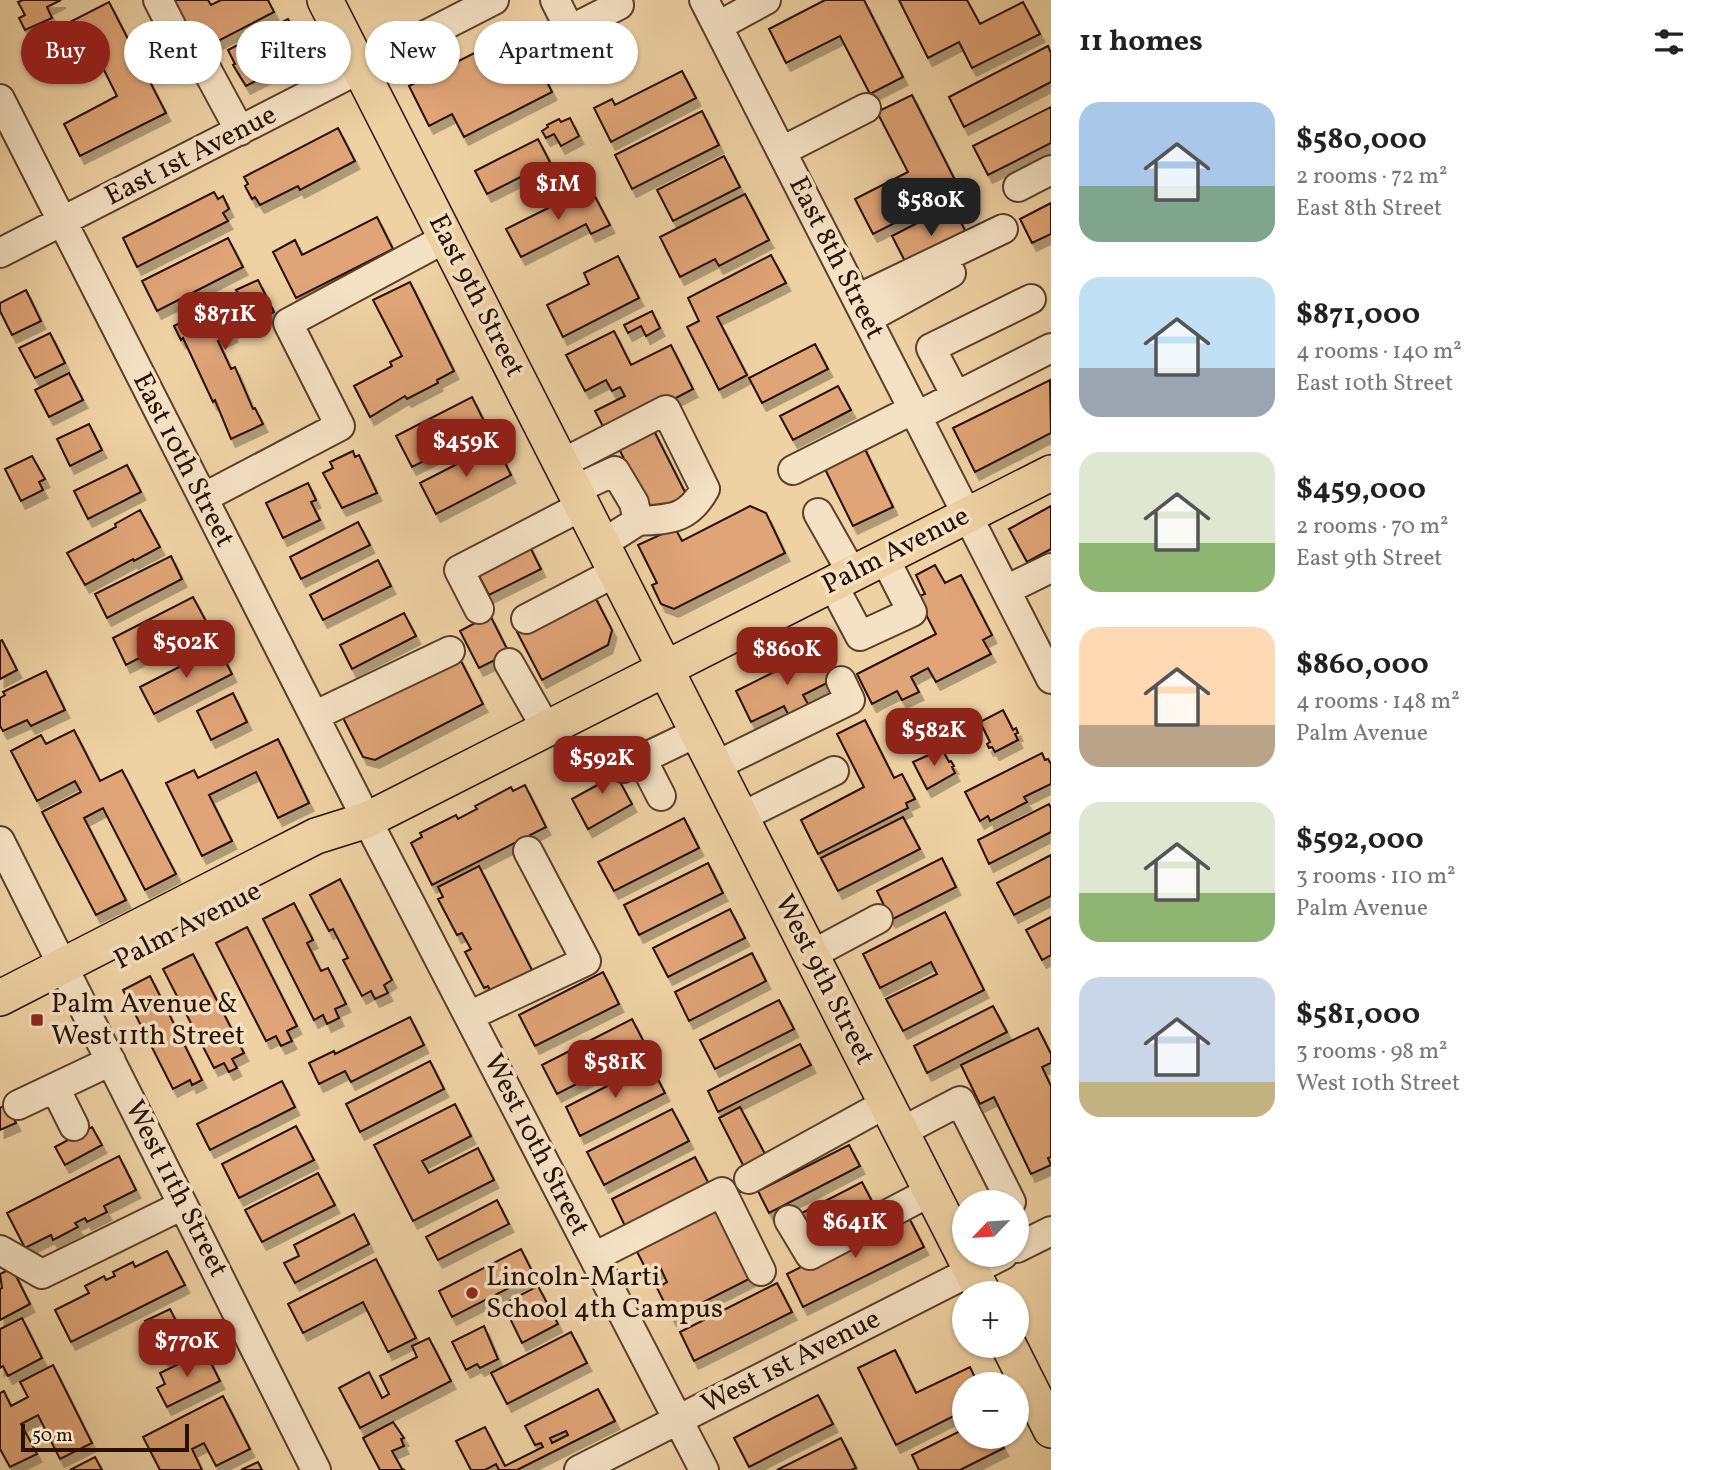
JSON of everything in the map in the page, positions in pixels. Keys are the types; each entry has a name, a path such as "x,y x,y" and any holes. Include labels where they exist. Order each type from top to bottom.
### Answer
{"main road":[{"name":"East 9th Street","path":"325,0 665,667"},
{"name":"Palm Avenue","path":"0,1021 68,975 316,836 367,820 1051,473"},
{"name":"West 9th Street","path":"665,667 977,1281"},
{"name":"Palm Avenue","path":"0,998 68,975"},
{"path":"1015,1358 1051,1430"}],"street":[{"path":"159,0 240,131"},
{"path":"555,0 570,30 618,5"},
{"name":"East 8th Street","path":"704,0 1051,679"},
{"path":"718,26 766,0"},
{"name":"East 1st Avenue","path":"0,253 360,70 487,2"},
{"name":"East 10th Street","path":"0,99 367,820"},
{"path":"782,150 866,107"},
{"path":"1018,187 1051,170"},
{"path":"203,498 340,426 288,323 446,238"},
{"path":"862,309 1001,238"},
{"path":"956,396 931,348 1031,299"},
{"path":"793,470 956,396 1051,348"},
{"path":"479,609 459,570 573,487 666,410 705,489 696,505 672,519 638,521 609,558 526,619"},
{"path":"573,487 615,471 634,503 638,521"},
{"path":"818,513 860,636 912,612 884,557"},
{"path":"1006,590 1051,568"},
{"path":"314,716 450,651"},
{"path":"509,663 545,729"},
{"path":"715,766 850,700 841,681"},
{"path":"661,796 633,764 698,732"},
{"path":"741,817 834,771"},
{"name":"West 10th Street","path":"367,820 704,1470"},
{"name":"West 11th Street","path":"0,841 316,1470"},
{"path":"469,1016 586,961 528,851"},
{"path":"811,955 878,919"},
{"path":"18,1105 111,1061"},
{"path":"54,1088 74,1126"},
{"path":"749,1179 894,1117 960,1101 1005,1190"},
{"path":"789,1220 810,1255 932,1191"},
{"path":"594,1257 722,1192 761,1271"},
{"path":"0,1250 43,1274 183,1205"},
{"name":"West 1st Avenue","path":"979,1281 992,1267"},
{"name":"West 1st Avenue","path":"579,1470 678,1420 952,1294"}],"building":[{"path":"61,0 47,7 52,18 45,21 21,22 19,18 25,15 18,2"},
{"path":"166,0 208,0 211,5 221,0 268,0 274,12 257,21 236,21 236,32 222,39 222,21 176,21"},
{"path":"825,0 864,0 903,77 870,94 840,36 786,63 769,29"},
{"path":"899,0 967,0 980,24 1023,2 1040,34 972,68 959,42 928,58"},
{"path":"109,2 124,31 124,84 151,84 166,113 80,156 64,124 117,96 110,82 110,21 72,21"},
{"path":"236,46 236,70 233,65 235,64 228,50"},
{"path":"1048,46 1051,53 1051,82 964,127 949,97"},
{"path":"474,53 474,84 548,84 552,92 464,137 452,114 429,126 409,86 460,84 460,60"},
{"path":"682,71 696,98 611,142 594,108 612,99 615,105"},
{"path":"912,95 960,190 873,234 855,199 908,172 877,112"},
{"path":"1051,107 1051,143 988,175 973,146"},
{"path":"702,111 719,145 632,189 615,155"},
{"path":"570,118 579,136 561,146 554,134 546,138 542,131 547,125 559,119 561,122"},
{"path":"338,128 355,161 300,190 298,186 260,205 255,197 252,199 245,186 248,184 244,177"},
{"path":"538,139 550,162 487,194 475,171"},
{"path":"724,156 740,187 673,221 657,190"},
{"path":"590,187 610,225 591,234 586,224 521,257 506,229"},
{"path":"214,192 218,199 223,196 229,209 223,213 228,221 137,267 123,238"},
{"path":"745,194 769,240 719,266 715,259 680,277 660,237"},
{"path":"1051,203 1051,234 1032,243 1020,219"},
{"path":"952,205 970,240 910,271 892,236"},
{"path":"377,217 393,249 296,298 273,252 295,240 302,255"},
{"path":"228,238 243,267 157,311 142,281"},
{"path":"771,255 786,283 717,317 747,375 719,390 687,327 699,321 688,298"},
{"path":"618,256 639,298 563,337 547,305 589,284 584,273"},
{"path":"258,280 274,312 231,331 233,334 218,341 231,369 235,367 253,409 255,408 263,424 231,439 215,400 213,402 183,338 181,340 174,326 190,318 189,314 222,297 223,300 238,293 236,290"},
{"path":"410,282 454,371 437,380 438,383 407,399 405,396 370,417 354,386 392,366 390,362 402,356 373,300"},
{"path":"26,290 41,321 12,335 0,311 0,303"},
{"path":"652,311 660,328 646,336 641,326 628,333 624,325"},
{"path":"614,331 631,365 671,345 693,389 607,434 595,411 625,396 620,387 612,391 606,380 585,391 566,355"},
{"path":"50,333 65,363 35,378 19,348"},
{"path":"815,344 828,369 762,403 749,378"},
{"path":"69,373 83,400 49,417 35,390"},
{"path":"1050,380 1051,433 975,472 953,428"},
{"path":"838,386 851,410 793,440 780,416"},
{"path":"472,397 488,429 412,467 396,436"},
{"path":"89,424 102,450 70,466 57,439"},
{"path":"651,425 689,500 654,518 616,443"},
{"path":"862,443 893,507 853,526 822,463"},
{"path":"496,444 511,475 436,514 420,483"},
{"path":"353,451 355,457 359,455 377,493 342,508 323,473 333,468 330,462"},
{"path":"32,456 45,479 39,482 43,490 21,501 5,469"},
{"path":"127,465 141,492 88,519 74,491"},
{"path":"308,483 316,500 311,502 320,520 283,538 266,503"},
{"path":"750,506 766,513 785,553 674,609 661,604 652,585 657,583 638,545 675,528 682,541"},
{"path":"1051,506 1051,549 1027,562 1009,529"},
{"path":"140,510 160,547 85,585 67,553 116,527 115,524"},
{"path":"358,522 370,545 301,579 290,557"},
{"path":"527,541 541,569 489,595 475,568"},
{"path":"171,556 182,579 107,618 95,594"},
{"path":"378,560 391,586 323,620 310,595"},
{"path":"935,565 945,583 961,575 992,635 983,640 991,654 936,682 928,668 911,677 919,692 902,700 897,691 872,704 857,674 936,634 917,597 925,594 916,575"},
{"path":"593,593 612,630 608,645 542,680 517,632"},
{"path":"193,597 207,623 126,665 113,638"},
{"path":"404,613 416,636 352,669 340,645"},
{"path":"490,615 509,653 479,668 460,631"},
{"path":"2,640 17,670 0,679 0,641"},
{"path":"218,647 232,674 154,714 140,687"},
{"path":"822,648 837,678 803,695 809,706 789,716 784,706 751,722 736,691"},
{"path":"458,655 483,704 375,760 363,757 341,714"},
{"path":"46,671 65,710 31,726 27,720 3,731 0,726 0,698 5,695 3,692"},
{"path":"233,693 247,722 211,740 197,711"},
{"path":"1003,710 1013,730 1016,728 1018,740 995,752 987,744 990,742 980,722"},
{"path":"865,720 894,778 902,774 915,799 906,803 908,808 818,854 801,820 864,787 837,734"},
{"path":"74,730 100,781 122,770 176,874 145,890 103,808 84,818 126,900 96,915 42,812 81,792 75,781 37,801 11,751 41,735 46,744"},
{"path":"278,739 309,803 278,818 256,772 209,795 232,841 202,856 166,783 194,770 198,778"},
{"path":"942,749 954,766 952,767 955,773 927,789 913,762"},
{"path":"1042,753 1045,760 1048,759 1051,764 1051,784 1024,797 1027,802 990,821 988,816 980,821 965,792"},
{"path":"606,756 632,804 588,829 572,799 601,783 590,764"},
{"path":"525,785 546,827 432,885 411,843 422,837 420,833 456,815 458,819 477,809 475,806 511,787 513,791"},
{"path":"1049,804 1051,832 989,864 978,840"},
{"path":"903,817 920,849 838,891 821,858"},
{"path":"684,818 699,848 614,891 598,862"},
{"path":"1051,855 1051,896 1014,915 997,883"},
{"path":"942,858 956,887 891,920 877,891"},
{"path":"708,863 723,893 639,935 624,905"},
{"path":"479,866 534,974 493,996 488,986 484,988 465,952 471,949 462,933 457,935 438,899 443,897 438,887"},
{"path":"340,879 392,980 384,985 388,993 375,999 371,991 362,996 343,960 348,958 333,929 329,931 310,895"},
{"path":"294,903 313,940 307,943 321,971 328,968 346,1004 335,1009 339,1018 327,1024 323,1015 314,1020 263,919"},
{"path":"730,909 745,938 668,977 653,948"},
{"path":"945,912 984,990 903,1031 886,999 937,974 931,962 880,988 863,954"},
{"path":"1051,917 1051,955 1042,960 1026,930"},
{"path":"247,927 297,1026 287,1031 292,1041 281,1046 276,1036 266,1041 216,943"},
{"path":"752,953 766,981 689,1021 675,992"},
{"path":"193,954 244,1053 232,1059 237,1068 229,1072 224,1063 214,1068 163,969"},
{"path":"603,972 619,1004 535,1046 519,1015"},
{"path":"150,976 202,1080 192,1085 190,1080 173,1089 123,990"},
{"path":"779,1000 794,1029 715,1069 700,1040"},
{"path":"993,1006 1007,1032 927,1073 914,1046"},
{"path":"410,1017 424,1045 351,1082 345,1071 319,1084 309,1063 334,1051 335,1054"},
{"path":"632,1019 647,1048 557,1094 542,1065"},
{"path":"1038,1028 1051,1054 1051,1063 1042,1067 1051,1086 1051,1157 1048,1158 1051,1165 1031,1174 994,1097 980,1104 961,1065"},
{"path":"800,1044 811,1065 718,1112 708,1091"},
{"path":"430,1061 444,1089 360,1132 346,1104"},
{"path":"650,1064 665,1093 580,1136 566,1107"},
{"path":"282,1081 295,1107 210,1150 197,1124"},
{"path":"7,1104 16,1123 0,1130 0,1108"},
{"path":"455,1104 471,1136 422,1161 429,1173 478,1148 494,1180 413,1221 374,1145"},
{"path":"740,1107 766,1156 744,1167 719,1118"},
{"path":"672,1109 689,1141 604,1185 587,1152"},
{"path":"296,1126 314,1160 239,1198 222,1164"},
{"path":"92,1127 102,1145 65,1165 55,1147"},
{"path":"849,1145 860,1166 769,1213 758,1191"},
{"path":"119,1156 136,1190 104,1206 107,1212 87,1222 85,1218 75,1223 78,1227 53,1240 51,1235 25,1248 7,1213"},
{"path":"695,1157 710,1186 626,1228 612,1199"},
{"path":"318,1173 335,1205 262,1242 245,1210"},
{"path":"862,1182 878,1213 818,1244 802,1213"},
{"path":"497,1200 509,1224 438,1260 426,1237"},
{"path":"713,1203 751,1278 672,1318 657,1288 667,1282 661,1269 649,1275 633,1244"},
{"path":"354,1214 369,1244 295,1283 284,1263 299,1256 294,1245"},
{"path":"907,1214 924,1247 803,1307 787,1274"},
{"path":"521,1249 534,1275 452,1317 439,1291"},
{"path":"167,1251 185,1285 71,1342 55,1310 89,1293 85,1286 104,1276 106,1280 115,1276 113,1272 133,1262 135,1267"},
{"path":"376,1259 416,1338 388,1352 363,1302 303,1333 288,1304"},
{"path":"12,1268 30,1304 0,1320 0,1274"},
{"path":"777,1283 792,1312 694,1361 680,1332"},
{"path":"538,1286 558,1324 522,1343 503,1304"},
{"path":"170,1309 183,1335 188,1333 193,1343 164,1358 152,1335 147,1337 143,1330 148,1327 145,1321"},
{"path":"22,1318 42,1358 8,1376 3,1366 0,1368 0,1329"},
{"path":"484,1326 498,1359 480,1368 477,1364 466,1370 452,1342"},
{"path":"571,1332 587,1363 507,1404 491,1373"},
{"path":"429,1338 451,1381 360,1428 339,1388 369,1372 382,1398 389,1394 380,1376 417,1357 412,1346"},
{"path":"895,1350 916,1393 952,1376 952,1417 896,1445 858,1368"},
{"path":"205,1351 220,1381 167,1407 157,1388 165,1384 160,1373"},
{"path":"53,1365 92,1443 60,1459 38,1415 21,1424 37,1454 10,1467 0,1449 0,1393 4,1391 11,1406 28,1397 20,1382"},
{"path":"970,1367 972,1372 960,1372"},
{"path":"598,1389 615,1421 517,1470 499,1470 496,1464 485,1470 471,1470 456,1441 485,1427 505,1466 543,1447 541,1443 535,1445 525,1426","holes":["566,1431 568,1435 552,1443 550,1438"]},
{"path":"818,1395 833,1424 749,1467 734,1438"},
{"path":"223,1396 250,1449 216,1466 204,1443 192,1449 202,1470 160,1470 143,1437"},
{"path":"393,1422 404,1438 401,1439 404,1446 392,1451 405,1470 380,1470 363,1438"},
{"path":"952,1435 952,1449 1002,1449 960,1470 919,1470 912,1455"},
{"path":"841,1438 856,1468 777,1470"},
{"path":"95,1457 102,1470 70,1470"},
{"path":"258,1462 262,1470 241,1470"}],"place":[{"name":"Palm Avenue & West 11th Street","path":"37,1020"},
{"name":"Lincoln-Marti School 4th Campus","path":"472,1293"}]}
